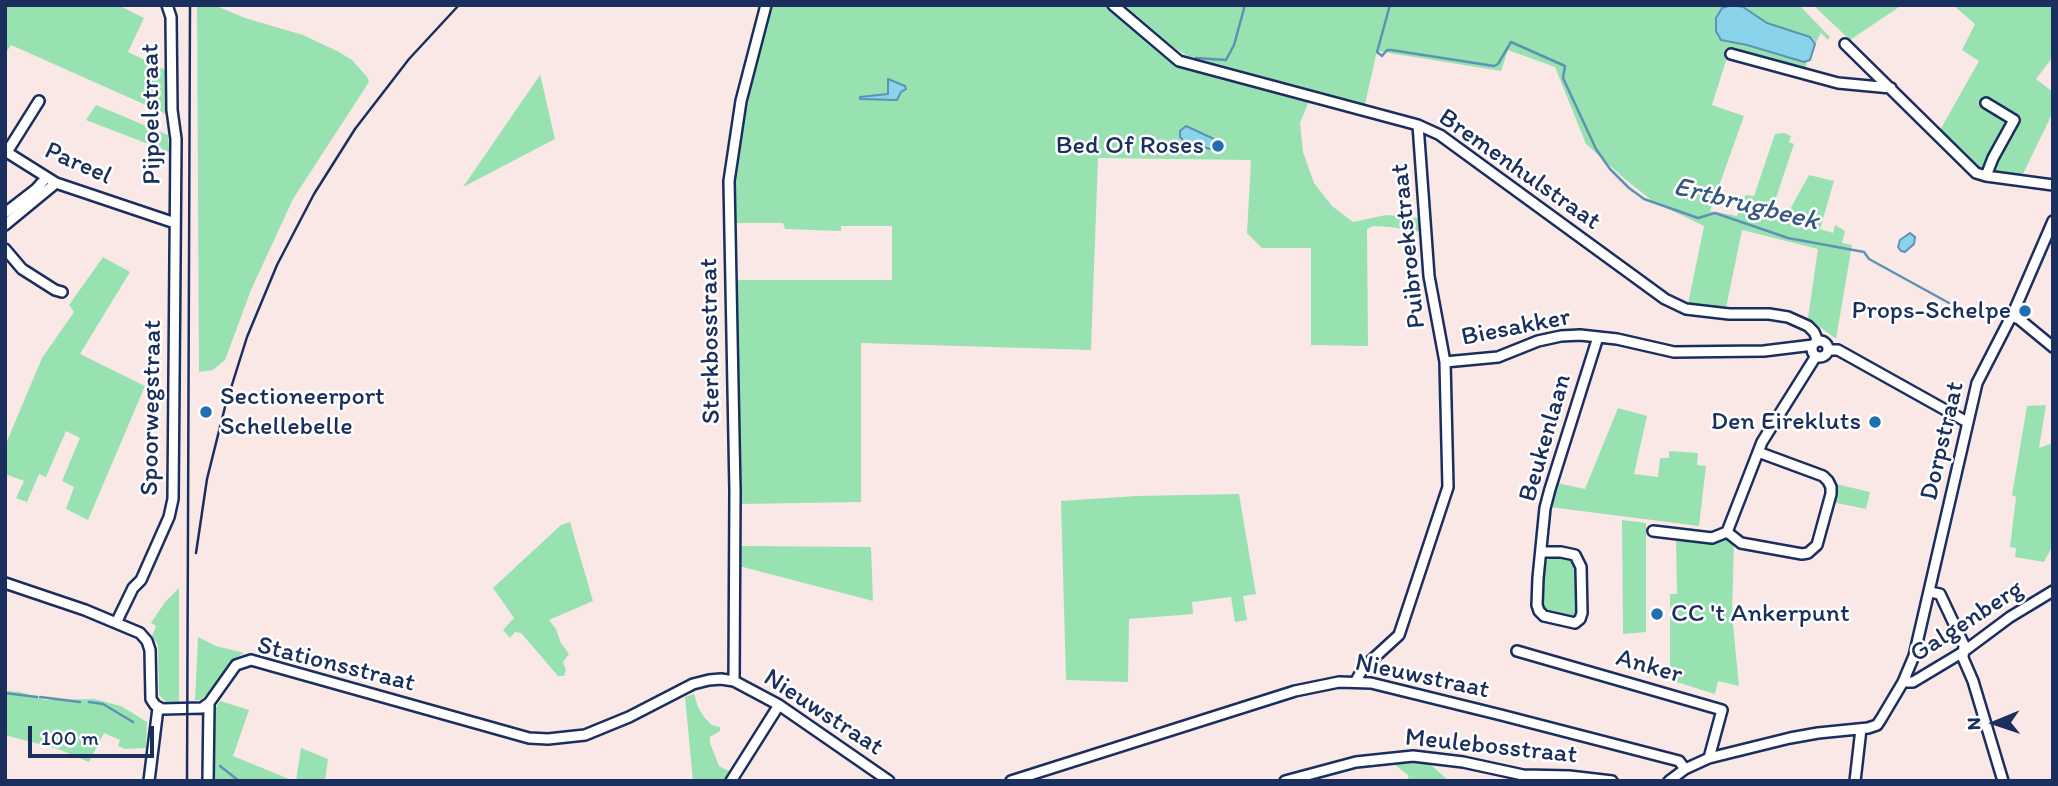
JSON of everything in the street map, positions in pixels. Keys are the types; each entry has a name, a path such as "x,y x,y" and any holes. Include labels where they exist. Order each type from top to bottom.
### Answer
{"street":[{"name":"Pijpoelstraat","path":"167,5 171,17 172,110 176,139 175,223"},
{"name":"Sterkbosstraat","path":"734,681 735,491 729,181 741,101 766,5"},
{"name":"Bremenhulstraat","path":"1112,5 1179,61 1418,125 1440,135 1665,299 1698,312 1788,317 1808,326 1814,332 1815,343"},
{"path":"1845,44 1971,169 1986,176 2053,185"},
{"path":"1731,54 1838,83 1891,88"},
{"name":"Pareel","path":"39,101 6,151 56,183 175,223"},
{"path":"1986,103 2014,120 1986,176"},
{"name":"Puibroekstraat","path":"1418,125 1429,276 1445,362"},
{"path":"5,213 46,178"},
{"path":"5,225 56,183"},
{"name":"Dorpstraat","path":"1903,682 1914,656 1967,422 1983,369 2012,316 2053,221"},
{"name":"Spoorwegstraat","path":"116,623 133,588 141,580 172,508 175,223"},
{"path":"5,250 22,269 62,292"},
{"path":"2012,316 2053,347"},
{"name":"Biesakker","path":"1356,681 1363,668 1399,635 1447,493 1449,474 1445,362 1487,360 1561,336 1598,337 1674,352 1764,351 1815,343"},
{"name":"Beukenlaan","path":"1541,552 1575,555 1581,567 1582,612 1576,624 1544,616 1539,611 1537,605 1541,552 1545,508 1550,489 1598,337"},
{"path":"1816,356 1812,351 1815,343 1825,342 1828,350"},
{"path":"1828,350 1838,350 1967,422"},
{"path":"1816,356 1824,356 1828,350"},
{"path":"1727,533 1758,452 1779,413 1794,394 1816,356"},
{"path":"1727,533 1741,543 1802,554 1814,550 1817,545 1831,487 1823,476 1758,452"},
{"path":"1653,531 1712,538 1727,533"},
{"path":"5,583 68,603 140,633 147,641 150,650 152,699 158,708 149,781"},
{"path":"1930,592 1940,594 1964,645 1963,658 1973,681 2003,781"},
{"name":"Galgenberg","path":"1903,682 1913,682 1964,652 2010,617 2053,592"},
{"name":"Anker","path":"1517,651 1722,710 1709,758"},
{"name":"Stationsstraat","path":"209,703 236,665 251,660 516,734 548,740 585,735 606,727 693,684 709,680 734,681"},
{"name":"Nieuwstraat","path":"734,681 779,705 889,781"},
{"name":"Nieuwstraat","path":"1011,781 1028,779 1295,691 1321,684 1356,681 1679,761 1685,769"},
{"path":"1669,781 1685,769 1709,758 1790,738 1877,725 1903,682"},
{"path":"158,708 196,710 209,703 208,781"},
{"path":"731,781 779,705"},
{"path":"1855,781 1861,729"},
{"name":"Meulebosstraat","path":"1285,781 1356,762 1413,756 1463,762 1523,775 1612,781"}],"green space":[{"path":"5,5 118,5 144,18 128,52 166,70 166,114 11,45 5,54"},
{"path":"197,5 214,5 245,18 303,35 352,60 369,82 293,199 251,290 225,360 213,370 199,372"},
{"path":"771,5 1105,5 1173,60 1309,101 1300,123 1303,152 1314,183 1332,206 1353,222 1386,215 1420,218 1421,232 1373,226 1367,229 1368,346 1311,345 1311,248 1262,248 1247,233 1251,160 1098,158 1091,350 861,343 861,502 740,504 737,280 892,280 892,226 841,226 841,231 785,229 783,223 734,223 743,111"},
{"path":"1124,5 1738,5 1722,8 1716,18 1716,31 1725,42 1747,45 1807,63 1805,69 1730,48 1712,105 1744,116 1710,211 1737,216 1746,195 1754,196 1775,134 1784,133 1791,136 1789,142 1794,144 1770,216 1783,222 1809,175 1834,181 1820,229 1833,233 1835,225 1845,231 1842,243 1852,245 1836,339 1808,318 1818,249 1742,230 1726,308 1688,304 1704,226 1654,202 1586,144 1555,67 1508,50 1501,71 1377,51 1365,104 1188,56"},
{"path":"1738,5 1799,5 1830,37 1828,40 1821,33 1815,44 1814,40 1767,23"},
{"path":"1813,5 1902,5 1850,40"},
{"path":"1953,5 2053,5 2053,57 2036,79 2053,92 2053,112 2021,178 1980,169 1940,130 1979,61 1962,50 1975,24"},
{"path":"540,75 555,139 463,187"},
{"path":"96,105 168,135 169,152 86,120"},
{"path":"103,257 130,272 80,354 145,386 88,520 66,509 74,487 62,481 80,438 66,431 46,477 39,474 27,502 16,498 24,481 5,474 5,446 42,358 74,312 69,305"},
{"path":"2046,405 2039,448 2053,443 2053,545 2044,562 2015,557 2016,548 2010,547 2016,497 2012,495 2027,406"},
{"path":"1618,408 1647,416 1634,474 1658,477 1660,458 1669,458 1669,451 1698,453 1697,465 1706,466 1699,526 1550,507 1557,483 1585,489"},
{"path":"1836,484 1870,492 1866,509 1832,502"},
{"path":"1239,494 1256,594 1243,596 1247,620 1235,622 1231,597 1192,602 1193,614 1129,619 1128,682 1066,680 1061,501"},
{"path":"1622,520 1646,523 1646,632 1623,634"},
{"path":"570,522 593,601 549,620 569,654 563,662 566,670 564,676 558,676 521,633 515,632 510,638 503,630 514,618 493,588 561,525"},
{"path":"1727,538 1734,542 1732,614 1739,686 1718,681 1715,694 1670,680 1670,594 1677,594 1676,539 1712,543"},
{"path":"740,546 871,547 873,601 739,566"},
{"path":"1553,555 1571,558 1579,568 1578,614 1572,618 1557,616 1543,606 1545,562"},
{"path":"179,588 179,705 168,704 159,695 158,645 152,636 156,626 151,623 165,602"},
{"path":"198,637 216,646 244,653 233,660 206,695 195,700"},
{"path":"5,691 20,692 45,700 94,699 121,706 147,722 146,748 125,749 118,746 120,740 104,733 89,762 58,749 5,735"},
{"path":"694,694 704,717 712,725 720,727 720,731 710,737 710,743 719,766 731,772 729,781 693,781 685,697"},
{"path":"220,701 249,710 233,756 294,781 212,781 214,711"},
{"path":"301,748 328,759 325,781 296,781"},
{"path":"1423,758 1449,781 1409,781 1409,776 1390,761"}],"water":[{"path":"1732,5 1743,7 1767,23 1810,37 1815,44 1810,60 1804,62 1721,40 1716,31 1716,18 1722,8"},
{"path":"888,79 905,86 906,89 897,100 860,99 888,94"},
{"path":"1186,126 1214,139 1222,148 1210,149 1185,142 1180,137 1180,131"},
{"path":"1910,233 1915,237 1914,244 1905,252 1901,251 1898,247 1900,240"}],"waterway":[{"name":"Ertbrugbeek","path":"1121,5 1165,42"},
{"path":"1196,58 1226,60 1234,45 1245,5"},
{"name":"Ertbrugbeek","path":"1390,5 1377,52 1382,56 1387,50 1391,50 1494,66 1498,64 1511,42 1565,66 1563,78 1596,149 1610,169 1644,199 1698,218 1715,213 1788,238 1864,252 1869,259 1949,303"},
{"path":"5,693 37,697"},
{"path":"40,697 80,702"},
{"path":"89,702 103,704 133,722"},
{"path":"220,766 239,781"}],"railway":[{"path":"187,781 190,5"},
{"path":"196,553 207,479 225,407 247,337 277,265 314,194 355,129 409,59 459,5"}],"place":[{"name":"Bed Of Roses","path":"1218,146"},
{"name":"Props-Schelpe","path":"2025,311"},
{"name":"Sectioneerport Schellebelle","path":"206,412"},
{"name":"Den Eirekluts","path":"1875,422"},
{"name":"CC 't Ankerpunt","path":"1657,614"}]}
